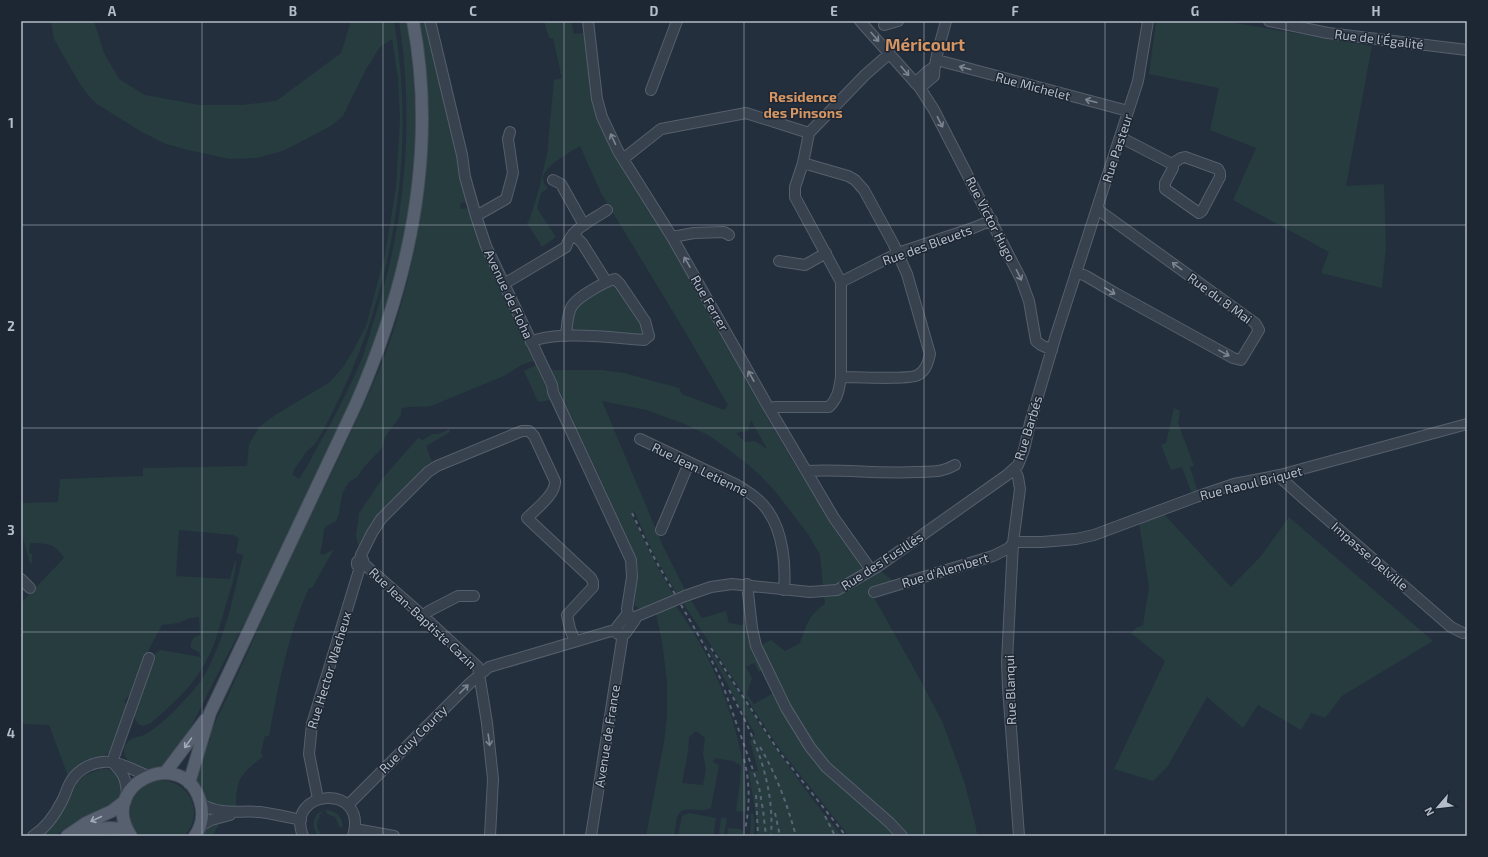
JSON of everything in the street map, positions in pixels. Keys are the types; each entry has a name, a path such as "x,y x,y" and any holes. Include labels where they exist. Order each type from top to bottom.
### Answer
{"main road":[{"path":"189,783 210,713 319,484 376,358 401,281 418,195 422,146 422,96 413,21"},
{"path":"165,773 210,713"},
{"path":"67,836 86,823 112,811 126,798 136,783 148,776 165,773 178,776 189,783 197,793 202,812 198,831"},
{"path":"126,798 123,816 129,834"},
{"path":"79,836 102,829 115,828 129,834"}],"street":[{"name":"Avenue de Floha","path":"430,21 462,155 464,170 476,216 486,246 628,553 632,571 632,615"},
{"name":"Rue Ferrer","path":"588,21 597,99 602,117 623,159 672,237 770,410 867,573"},
{"path":"651,90 677,21"},
{"name":"Rue Victor Hugo","path":"860,21 876,37 917,85 934,110 992,220 1026,290 1036,340 1041,346 1052,350"},
{"path":"884,25 898,21"},
{"path":"917,85 934,76 946,21"},
{"name":"Rue Pasteur","path":"1052,350 1141,67 1148,21"},
{"name":"Rue de l'Égalité","path":"1268,21 1296,24 1328,33 1467,50"},
{"path":"770,410 775,407 829,407 835,401 839,391 841,377 841,282 795,197 795,188 803,162 809,133 865,75 889,54"},
{"name":"Rue Michelet","path":"936,64 1128,111"},
{"path":"623,159 661,129 746,113 809,133"},
{"path":"476,216 506,199 513,173 508,139 510,132"},
{"path":"1120,137 1172,164"},
{"path":"1185,157 1218,169 1220,177 1202,211 1199,213 1165,189 1165,183 1173,168 1172,164 1185,157"},
{"path":"803,162 848,176 855,180 864,190 898,253 907,274 930,354 925,369 914,376 841,377"},
{"path":"553,180 561,184 584,225"},
{"name":"Rue du 8 Mai","path":"1076,272 1086,276 1115,294 1233,358 1240,360 1259,330 1255,323 1097,209"},
{"path":"504,284 566,247 568,239 573,234 607,210"},
{"name":"Rue des Bleuets","path":"841,282 898,253 973,228 992,220"},
{"path":"672,237 694,233 724,232 729,235"},
{"path":"573,234 582,243 606,281"},
{"path":"779,261 805,264 826,253"},
{"path":"531,342 547,337 566,336 644,340 649,336 645,321 615,279 606,281 575,302 569,312 566,336"},
{"name":"Rue Barbés","path":"1013,543 1020,489 1018,477 1014,469 1018,465 1024,450 1052,350"},
{"name":"Rue Raoul Briquet","path":"1013,543 1076,539 1094,535 1234,484 1280,475 1467,424"},
{"name":"Rue Hector Wacheux","path":"318,799 309,754 312,724 361,563 361,555 381,519 428,472 437,466 522,431 529,431 534,436 555,481 555,485 553,491 527,518 591,578 593,582 593,587 567,616 575,641"},
{"name":"Rue Jean Letienne","path":"640,440 750,492 768,511 778,531 782,545 784,590"},
{"path":"661,530 689,463"},
{"path":"807,471 890,474 945,470 955,465"},
{"name":"Rue des Fusillés","path":"632,615 660,607 685,596 719,585 747,584 784,590 810,592 837,590 867,573 1014,469"},
{"name":"Impasse Delville","path":"1280,475 1282,479 1303,498 1451,627 1464,633"},
{"name":"Rue d'Alembert","path":"874,592 993,556 1008,548 1013,543"},
{"name":"Rue Blanqui","path":"1013,543 1007,661 1019,836"},
{"name":"Rue Jean-Baptiste Cazin","path":"361,563 423,616 478,667 479,674"},
{"path":"21,579 30,588"},
{"path":"747,584 752,628 756,646 786,708 810,747 826,767 890,822 902,836"},
{"path":"423,616 429,611 458,596 474,596"},
{"path":"619,633 617,627 632,615"},
{"name":"Rue Guy Courty","path":"348,805 479,674 489,667 575,641 606,633 619,633"},
{"name":"Avenue de France","path":"591,836 622,640 619,633"},
{"path":"112,762 149,658"},
{"path":"479,674 493,779 490,836"},
{"path":"33,836 43,829 49,822 63,800 70,781 89,765 98,762 112,762 127,766 148,776"},
{"path":"112,762 124,774 126,779 126,798"},
{"path":"303,836 301,820 305,809 311,803 324,797 337,798 348,805 355,818 354,833 394,836"},
{"path":"201,804 220,811 238,813 261,812 301,820"},
{"path":"198,831 211,820 238,813"}],"green space":[{"path":"51,21 94,21 104,53 119,79 145,95 200,105 242,105 276,101 341,53 351,21 394,21 400,71 403,122 401,172 394,222 384,272 371,320 353,367 321,434 314,445 307,451 292,474 299,479 336,414 361,361 384,287 393,249 400,212 406,135 404,59 399,21 407,21 413,71 416,130 414,173 407,233 374,352 247,622 245,622 180,746 166,764 158,770 153,771 142,768 129,761 124,754 125,746 131,739 144,735 167,718 199,684 204,676 218,647 232,601 243,555 236,553 239,538 233,535 179,530 176,576 230,579 235,560 236,562 231,588 210,654 196,678 178,698 151,723 140,725 136,721 134,715 150,659 154,654 160,650 201,657 199,652 191,648 191,643 194,637 200,635 199,617 190,618 179,623 162,625 150,647 145,661 141,664 133,684 132,692 124,701 129,707 113,750 104,756 84,762 68,776 49,725 25,724 21,722 21,603 64,558 53,546 30,543 29,553 32,554 32,563 30,563 21,531 21,503 58,502 60,479 143,476 143,468 247,466 249,444 259,427 275,415 330,382 343,367 366,326 385,255 396,187 400,119 398,79 392,39 380,47 365,71 343,116 331,126 283,151 257,158 230,159 166,144 140,131 97,104 80,84 54,39"},
{"path":"420,21 425,21 468,202 460,203 461,209 469,208 481,247 534,361 523,364 504,376 431,406 408,407 401,409 401,415 385,437 382,448 357,477 349,482 343,492 339,514 336,521 324,529 320,553 323,555 334,549 312,588 309,588 295,624 280,679 269,736 265,736 261,753 263,756 241,777 237,789 236,807 209,805 195,782 203,754 211,738 208,737 282,576 367,398 390,341 402,301 412,261 419,222 427,143 427,103"},
{"path":"544,21 571,21 574,34 585,33 593,100 757,400 826,514 863,565 861,570 854,575 879,570 895,582 871,592 942,721 964,781 977,836 905,836 825,762 798,724 759,646 771,640 785,651 800,643 806,626 812,616 825,604 824,596 836,595 849,589 844,580 831,586 823,587 820,555 808,534 774,490 759,474 710,436 682,423 646,410 602,401 663,546 685,590 677,594 654,555 634,511 631,513 674,596 642,610 635,606 634,602 638,573 637,559 550,370 602,370 624,373 679,388 682,394 724,410 728,405 601,193 580,146 557,160 551,165 544,175 543,181 548,188 541,193 537,208 556,237 542,247 527,223 529,221 539,189 547,154 554,80 562,78 553,38 549,38","holes":["751,420 767,449 755,441 745,442 736,433 748,431"]},
{"path":"1156,21 1223,21 1372,46 1346,186 1384,184 1386,247 1382,288 1321,273 1329,252 1233,200 1256,148 1210,130 1219,88 1149,74"},
{"path":"615,279 649,336 566,336 572,306"},
{"path":"536,365 552,400 538,402 524,371"},
{"path":"1174,408 1180,411 1178,423 1194,466 1190,467 1198,492 1192,494 1182,467 1171,470 1161,445 1166,443"},
{"path":"449,429 450,432 426,446 433,464 381,512 371,525 361,546 358,545 356,535 359,513 382,479 418,438 423,440 432,434 439,434"},
{"path":"1164,514 1231,587 1261,556 1289,517 1433,641 1342,696 1325,718 1311,713 1301,730 1258,705 1243,728 1207,697 1168,766 1153,781 1114,769 1165,661 1131,633 1136,628 1143,625 1149,587 1139,523"},
{"path":"691,600 702,618 726,611 729,623 741,625 747,623 764,669 759,672 754,663 746,667 752,678 747,694 754,704 775,692 792,724 898,836 849,836 779,748 683,603"},
{"path":"675,605 704,651 727,703 736,731 742,759 745,786 746,812 736,811 741,766 733,761 715,758 713,762 719,765 711,808 704,810 681,811 677,817 674,836 646,836 664,742 667,715 667,682 662,641 656,614","holes":["696,731 705,738 703,754 706,769 703,785 682,783 688,752 689,737"]},
{"path":"703,640 787,764 842,836 757,836 749,771 758,771 750,741 755,734"},
{"path":"101,769 108,769 118,776 121,781 121,798 117,803 54,836 39,836 65,806 73,789 79,781 85,775"},
{"path":"159,780 170,781 179,786 191,799 194,808 194,818 184,836 140,836 134,828 130,811 132,802 142,788"},
{"path":"326,810 330,811 339,815 343,828 339,826 335,817 327,814 326,811 323,811"},
{"path":"322,811 323,815 321,813 319,815 320,817 317,824 317,828 321,833 318,836 314,828 314,820"},
{"path":"689,813 716,818 713,836 678,836 682,816"},
{"path":"753,813 755,822 754,836 750,836 751,814"},
{"path":"721,818 727,818 724,836 719,835"},
{"path":"218,821 219,825 212,836 198,836 205,826"},
{"path":"728,828 743,831 744,836 727,836"}],"railway":[{"path":"632,513 652,554 704,645 721,680 759,787 766,836"},
{"path":"711,648 780,753 846,836"},
{"path":"729,690 747,724 761,760 770,797 771,836"},
{"path":"760,747 781,790 796,836"},
{"path":"744,759 749,794 745,830"},
{"path":"756,795 758,836"},
{"path":"775,813 780,836"},
{"path":"825,816 835,836"}],"district":[{"name":"Méricourt","path":"925,44"},
{"name":"Residence des Pinsons","path":"803,104"}]}
